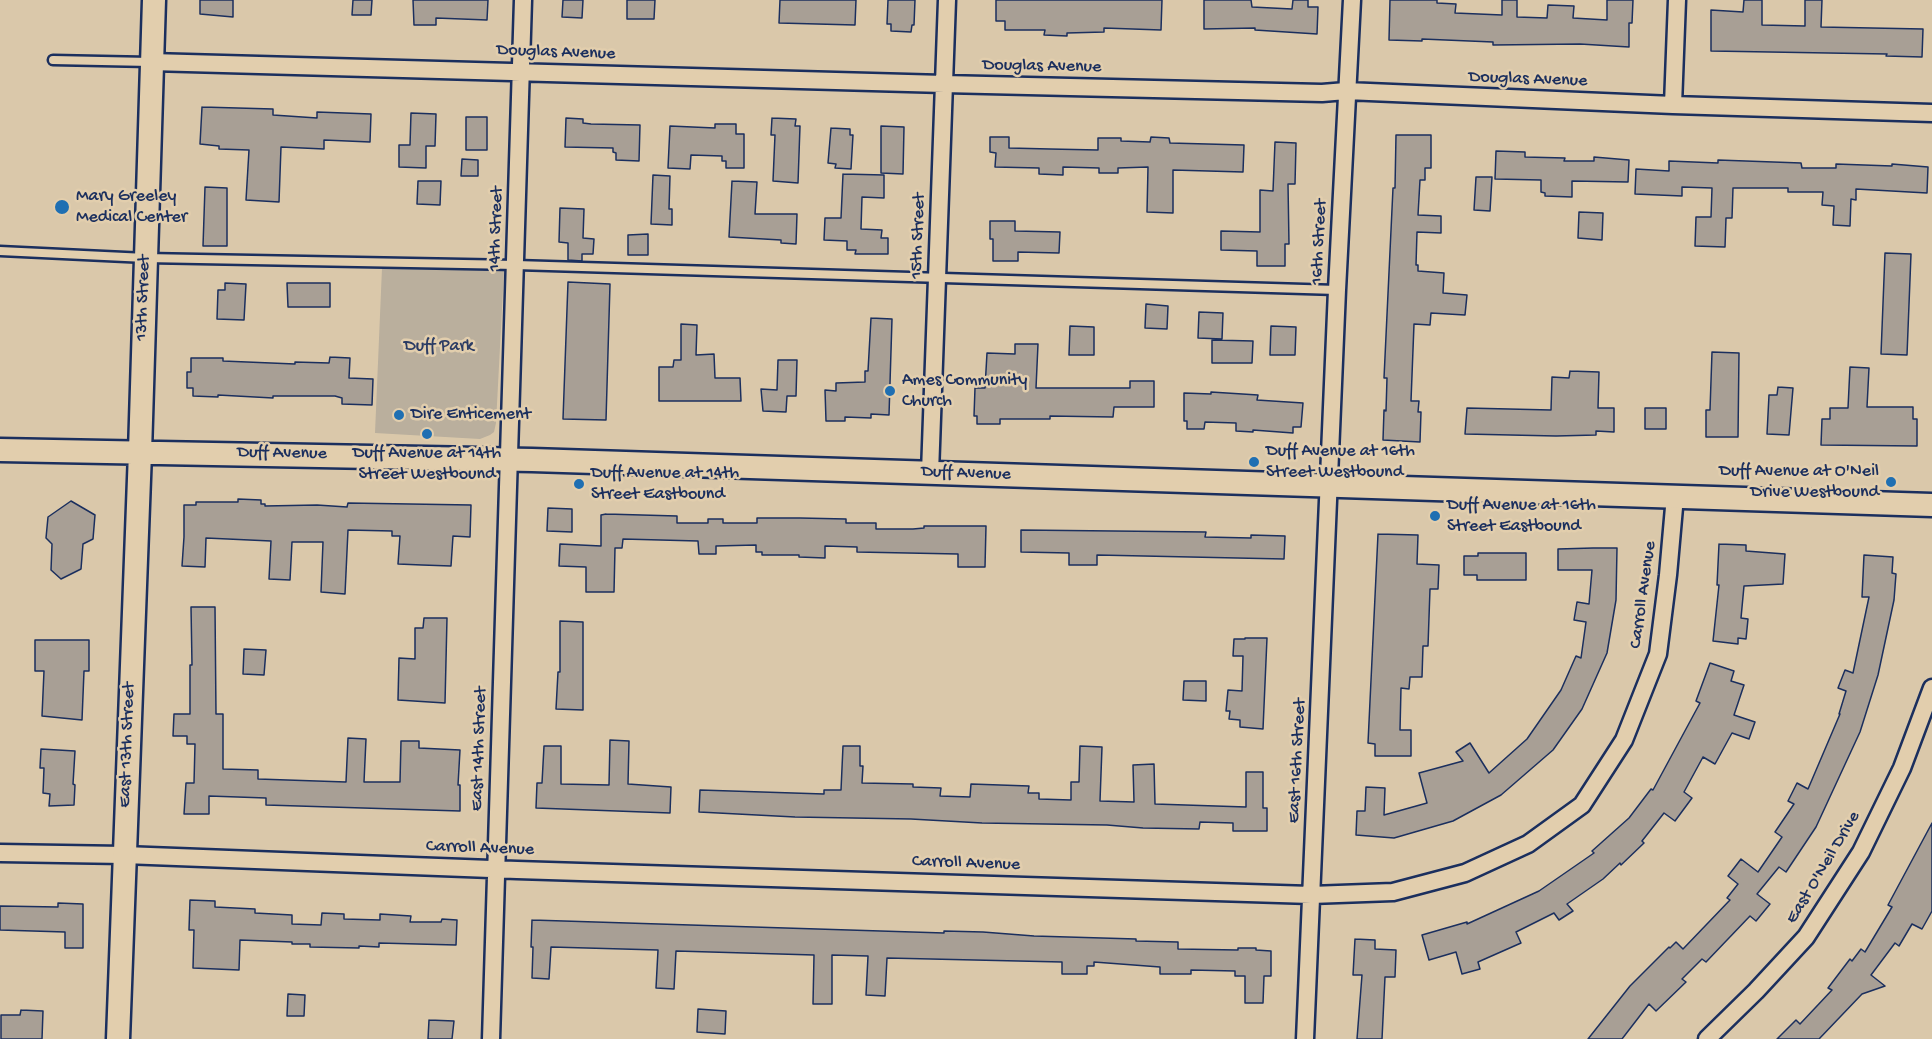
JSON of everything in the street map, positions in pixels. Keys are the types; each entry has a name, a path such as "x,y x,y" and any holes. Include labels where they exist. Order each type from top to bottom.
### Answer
{"main road":[{"name":"13th Street","path":"140,452 153,0"},
{"name":"Duff Avenue","path":"0,450 510,460 1932,505"},
{"name":"East 13th Street","path":"118,1039 140,452"}],"street":[{"name":"14th Street","path":"510,460 523,0"},
{"name":"15th Street","path":"930,473 947,0"},
{"name":"16th Street","path":"1329,486 1352,0"},
{"path":"1673,105 1677,0"},
{"name":"Douglas Avenue","path":"151,62 944,84 1322,93 1346,91 1932,113"},
{"name":"East 14th Street","path":"491,1039 510,460"},
{"name":"East 16th Street","path":"1305,1039 1329,486"},
{"name":"Carroll Avenue","path":"0,853 124,855 1311,895 1393,892 1465,873 1528,844 1582,805 1624,740 1658,654 1675,496"},
{"name":"East O'Neil Drive","path":"1707,1039 1806,937 1849,871 1861,852 1902,768 1932,688"}],"lane":[{"path":"53,60 151,62"},
{"path":"0,251 146,258 516,265 1337,290"}],"green space":[{"name":"Duff Park","path":"382,268 504,271 496,423 494,432 490,435 480,439 375,433"}],"building":[{"path":"200,0 233,0 233,17 200,14"},
{"path":"353,0 372,0 371,15 352,15"},
{"path":"413,0 488,0 487,20 436,18 436,25 414,25"},
{"path":"563,0 583,0 582,18 562,17"},
{"path":"627,0 655,0 654,19 627,19"},
{"path":"780,0 856,0 855,25 779,23"},
{"path":"888,0 915,0 914,25 912,25 911,32 891,31 891,24 887,24"},
{"path":"996,0 1162,0 1161,30 1104,28 1104,32 1067,33 1067,36 1044,35 1045,30 1005,30 1005,21 996,21"},
{"path":"1204,0 1251,0 1252,7 1292,9 1293,0 1308,0 1308,7 1318,7 1317,34 1255,30 1255,28 1204,29"},
{"path":"1390,0 1437,0 1437,3 1456,4 1455,13 1502,15 1502,0 1517,0 1517,17 1547,18 1548,5 1574,6 1573,18 1607,20 1607,0 1633,0 1632,23 1629,23 1629,47 1580,44 1493,45 1493,42 1389,40"},
{"path":"1744,0 1762,0 1762,25 1805,26 1805,0 1822,0 1821,27 1923,29 1922,57 1886,56 1887,54 1711,51 1711,10 1743,12"},
{"path":"202,107 273,109 273,115 317,118 317,112 371,114 370,142 324,140 324,149 281,147 279,202 246,200 249,150 219,149 219,146 200,144"},
{"path":"411,113 436,114 435,146 426,146 426,168 399,167 399,145 410,145"},
{"path":"466,117 487,117 487,150 466,150"},
{"path":"566,118 583,119 583,123 591,124 640,125 639,161 616,160 613,148 565,147"},
{"path":"772,118 796,119 795,126 800,126 798,183 773,181 775,135 771,135"},
{"path":"715,124 736,124 736,134 744,134 744,168 726,168 726,161 722,161 722,156 691,155 690,169 668,168 670,126 715,128"},
{"path":"881,126 904,127 903,174 881,173"},
{"path":"831,128 850,129 850,135 853,135 851,169 835,168 836,164 828,163"},
{"path":"1396,135 1431,135 1431,168 1425,168 1425,180 1420,180 1418,215 1441,216 1441,233 1417,232 1416,265 1418,265 1418,271 1444,273 1443,293 1467,295 1465,315 1431,313 1430,325 1414,324 1411,401 1419,401 1420,442 1383,440"},
{"path":"990,137 1009,137 1009,148 1098,150 1098,138 1150,142 1151,137 1169,138 1170,143 1244,145 1243,172 1173,170 1173,213 1147,212 1148,167 1118,168 1118,173 1099,173 1099,168 1063,167 1063,175 1039,174 1039,168 995,167 996,153 990,152"},
{"path":"1275,142 1296,143 1295,184 1288,184 1289,244 1285,244 1285,266 1257,266 1257,251 1221,250 1221,231 1260,232 1260,190 1273,191"},
{"path":"1496,151 1525,152 1525,157 1565,158 1564,161 1594,161 1594,157 1629,160 1628,182 1572,181 1572,197 1545,196 1545,193 1541,192 1541,180 1495,179"},
{"path":"462,159 478,160 478,176 461,176"},
{"path":"1718,160 1801,163 1802,168 1836,168 1836,164 1892,166 1892,164 1928,167 1927,193 1856,189 1856,200 1851,199 1850,226 1833,225 1834,206 1822,205 1823,192 1788,192 1788,188 1733,188 1732,218 1726,218 1725,247 1695,246 1696,217 1711,217 1712,188 1682,187 1682,196 1635,194 1636,169 1669,171 1669,161 1718,163"},
{"path":"843,174 884,175 884,198 862,197 861,229 882,230 881,238 888,238 888,254 855,254 856,250 847,250 847,241 824,240 825,218 841,218"},
{"path":"653,175 670,176 669,209 672,209 672,225 651,224"},
{"path":"1476,177 1492,177 1490,211 1474,210"},
{"path":"418,181 441,181 440,205 417,204"},
{"path":"732,181 757,182 755,214 797,214 796,244 781,243 781,240 729,237"},
{"path":"205,187 227,188 227,246 203,246"},
{"path":"560,208 584,209 583,238 594,239 593,254 582,254 582,261 568,260 568,243 559,242"},
{"path":"1579,212 1603,213 1602,240 1578,238"},
{"path":"990,221 1015,221 1015,231 1060,232 1059,253 1018,252 1018,261 993,261"},
{"path":"648,234 648,255 628,255 628,235"},
{"path":"1885,253 1911,254 1907,355 1881,354"},
{"path":"568,282 610,284 606,420 563,419"},
{"path":"225,283 246,284 244,320 217,319 218,290 225,290"},
{"path":"287,283 330,283 330,307 288,307"},
{"path":"1146,304 1168,306 1167,329 1145,328"},
{"path":"1199,312 1223,313 1222,339 1198,338"},
{"path":"871,318 892,319 889,415 871,414 871,418 845,417 845,421 826,421 825,390 836,391 836,383 865,382 865,371 868,371"},
{"path":"681,324 697,325 696,355 714,354 715,378 740,378 741,401 659,401 659,367 673,367 674,360 681,360"},
{"path":"1070,326 1094,327 1094,355 1069,355"},
{"path":"1271,326 1296,327 1295,355 1270,355"},
{"path":"1212,340 1253,341 1252,363 1212,363"},
{"path":"1015,344 1038,344 1036,388 1130,388 1130,381 1154,381 1154,407 1114,407 1113,417 1050,416 1050,419 1000,419 1000,424 977,424 977,416 974,416 975,388 985,388 987,353 1015,354"},
{"path":"1712,352 1739,353 1738,437 1706,437 1706,410 1710,410"},
{"path":"330,357 350,358 349,378 373,379 372,405 342,404 342,398 335,396 273,396 273,398 193,396 193,388 187,388 187,372 191,372 191,358 223,358 223,361 295,364 295,362 329,363"},
{"path":"778,360 797,360 796,396 787,396 786,412 763,411 761,389 777,390"},
{"path":"1850,367 1869,368 1867,407 1913,407 1913,419 1917,419 1917,446 1821,445 1822,419 1830,419 1830,408 1848,408"},
{"path":"1570,371 1599,372 1598,408 1614,408 1614,432 1596,431 1596,435 1556,436 1465,434 1467,408 1551,410 1552,377 1569,378"},
{"path":"1778,387 1793,388 1789,435 1767,434 1769,395 1777,395"},
{"path":"1211,392 1258,395 1257,400 1303,403 1301,427 1293,427 1293,433 1253,430 1253,432 1236,431 1236,423 1205,422 1204,429 1187,429 1187,421 1184,421 1184,393 1211,394"},
{"path":"1645,408 1666,408 1666,429 1645,429"},
{"path":"238,499 261,500 261,504 265,506 347,507 348,503 471,505 470,537 453,536 451,566 398,564 400,536 392,536 392,531 348,530 345,594 321,592 323,542 292,542 290,580 269,579 271,541 206,538 205,567 182,566 184,505 196,505 196,502 238,502"},
{"path":"71,501 95,515 93,539 83,544 81,569 61,579 51,570 52,544 46,538 48,517"},
{"path":"548,508 572,509 572,532 547,531"},
{"path":"601,515 677,516 677,523 708,523 708,519 723,519 723,523 757,523 757,518 800,518 846,519 846,523 876,523 876,529 986,526 985,567 958,567 958,554 857,552 857,547 825,546 825,558 799,557 799,555 762,555 762,552 756,552 756,545 716,546 716,554 699,554 698,541 623,539 622,548 615,548 614,592 586,592 586,567 559,566 560,544 601,546"},
{"path":"1021,530 1206,532 1205,537 1285,536 1284,559 1097,555 1097,565 1069,565 1069,553 1021,552"},
{"path":"1378,534 1418,535 1417,564 1439,565 1438,589 1430,589 1428,646 1423,646 1422,677 1410,677 1409,689 1401,688 1400,730 1411,730 1411,756 1375,756 1375,744 1368,743"},
{"path":"1719,544 1746,545 1746,551 1785,554 1783,584 1744,586 1741,618 1748,619 1746,639 1738,638 1738,644 1713,641 1719,585 1717,585"},
{"path":"1617,548 1616,600 1607,653 1582,709 1553,750 1501,795 1453,821 1394,838 1356,835 1357,811 1365,811 1366,787 1385,788 1384,815 1427,803 1419,773 1463,761 1456,752 1470,743 1489,773 1527,739 1561,690 1576,656 1581,658 1586,622 1574,620 1577,602 1589,604 1592,570 1558,570 1558,549"},
{"path":"1478,553 1526,553 1526,580 1477,580 1477,575 1464,575 1464,556 1478,556"},
{"path":"1864,555 1893,557 1892,573 1896,574 1894,600 1878,675 1860,732 1816,827 1786,872 1779,867 1757,894 1770,904 1756,921 1750,916 1706,962 1702,959 1682,979 1686,982 1656,1011 1649,1004 1622,1039 1588,1039 1630,986 1669,947 1676,942 1683,949 1730,900 1727,898 1738,884 1728,876 1741,859 1758,872 1782,837 1775,832 1794,804 1788,801 1797,783 1808,789 1840,714 1846,691 1838,688 1845,670 1853,673 1869,597 1862,597"},
{"path":"191,607 215,607 216,714 223,714 223,769 258,770 258,779 346,782 348,738 366,739 364,782 400,782 401,741 419,741 419,748 460,750 458,785 460,785 460,811 266,805 266,798 209,796 209,814 184,814 186,783 194,783 195,744 187,744 187,736 173,736 174,714 190,714"},
{"path":"424,618 447,618 445,703 398,700 399,658 415,659 415,628 423,628"},
{"path":"560,621 583,622 583,710 556,709 558,672 560,672"},
{"path":"1267,638 1263,729 1240,727 1240,720 1229,719 1230,711 1226,711 1228,690 1242,691 1243,656 1233,656 1234,639"},
{"path":"35,640 89,640 89,671 84,671 82,720 42,716 44,671 35,671"},
{"path":"244,649 266,650 264,675 243,674"},
{"path":"1710,663 1734,671 1731,681 1744,685 1734,715 1755,722 1749,739 1732,733 1715,764 1703,757 1684,792 1692,798 1675,821 1664,813 1642,841 1644,843 1621,865 1620,863 1603,879 1567,904 1573,911 1559,920 1554,913 1516,932 1521,943 1478,962 1480,969 1462,974 1456,952 1429,960 1422,935 1467,922 1467,924 1539,891 1594,853 1592,851 1629,818 1651,789 1653,790 1700,703 1696,701"},
{"path":"1184,681 1206,681 1206,701 1183,700"},
{"path":"610,740 629,741 628,784 671,787 670,813 536,808 537,783 542,783 544,746 561,746 561,784 609,785"},
{"path":"843,746 860,746 860,766 863,766 862,783 913,784 913,787 941,788 940,796 970,797 971,784 1029,786 1028,793 1039,793 1039,799 1071,800 1071,782 1079,782 1080,746 1102,747 1100,801 1134,802 1133,765 1154,764 1155,804 1246,807 1246,772 1263,772 1263,808 1267,808 1267,831 1233,831 1233,823 1200,822 1199,829 1143,828 699,812 700,790 824,794 824,790 841,790"},
{"path":"41,749 75,751 74,805 49,806 50,794 43,793 44,768 40,768"},
{"path":"1932,823 1932,911 1922,929 1912,924 1899,946 1895,943 1871,975 1885,986 1862,994 1819,1039 1777,1039 1796,1020 1800,1024 1832,990 1828,988 1850,959 1852,961 1861,949 1865,952 1892,907 1888,905"},
{"path":"190,900 215,901 215,907 255,909 255,913 292,915 292,924 321,925 322,913 344,914 344,919 380,920 380,914 411,916 410,922 457,920 456,945 379,943 379,947 310,947 310,944 292,944 292,942 240,940 239,970 193,968 194,930 189,930"},
{"path":"58,903 83,904 83,948 65,948 65,932 0,930 0,906 58,907"},
{"path":"532,920 944,933 944,931 983,932 1178,942 1178,949 1256,948 1256,950 1271,951 1271,976 1264,976 1263,1003 1245,1003 1245,976 1235,976 1235,971 1191,970 1191,974 1160,974 1160,967 1094,962 1094,966 1087,966 1087,974 1062,974 1062,962 887,958 885,996 866,995 868,956 832,955 832,1004 813,1004 814,955 676,951 674,989 656,988 658,950 551,947 549,979 532,978"},
{"path":"1355,939 1375,940 1375,949 1396,950 1395,977 1385,977 1382,1039 1357,1039 1362,975 1353,975"},
{"path":"288,994 305,995 304,1016 287,1016"},
{"path":"698,1009 726,1011 725,1034 697,1032"},
{"path":"21,1010 43,1011 42,1039 1,1039 1,1015 20,1015"},
{"path":"429,1020 454,1021 452,1039 428,1039"}],"place":[{"name":"Mary Greeley Medical Center","path":"62,207"},
{"name":"Ames Community Church","path":"890,391"},
{"name":"Dire Enticement","path":"399,415"},
{"name":"Duff Avenue at 14th Street Westbound","path":"427,434"},
{"name":"Duff Avenue at 16th Street Westbound","path":"1254,462"},
{"name":"Duff Avenue at O'Neil Drive Westbound","path":"1891,482"},
{"name":"Duff Avenue at 14th Street Eastbound","path":"579,484"},
{"name":"Duff Avenue at 16th Street Eastbound","path":"1435,516"}]}
